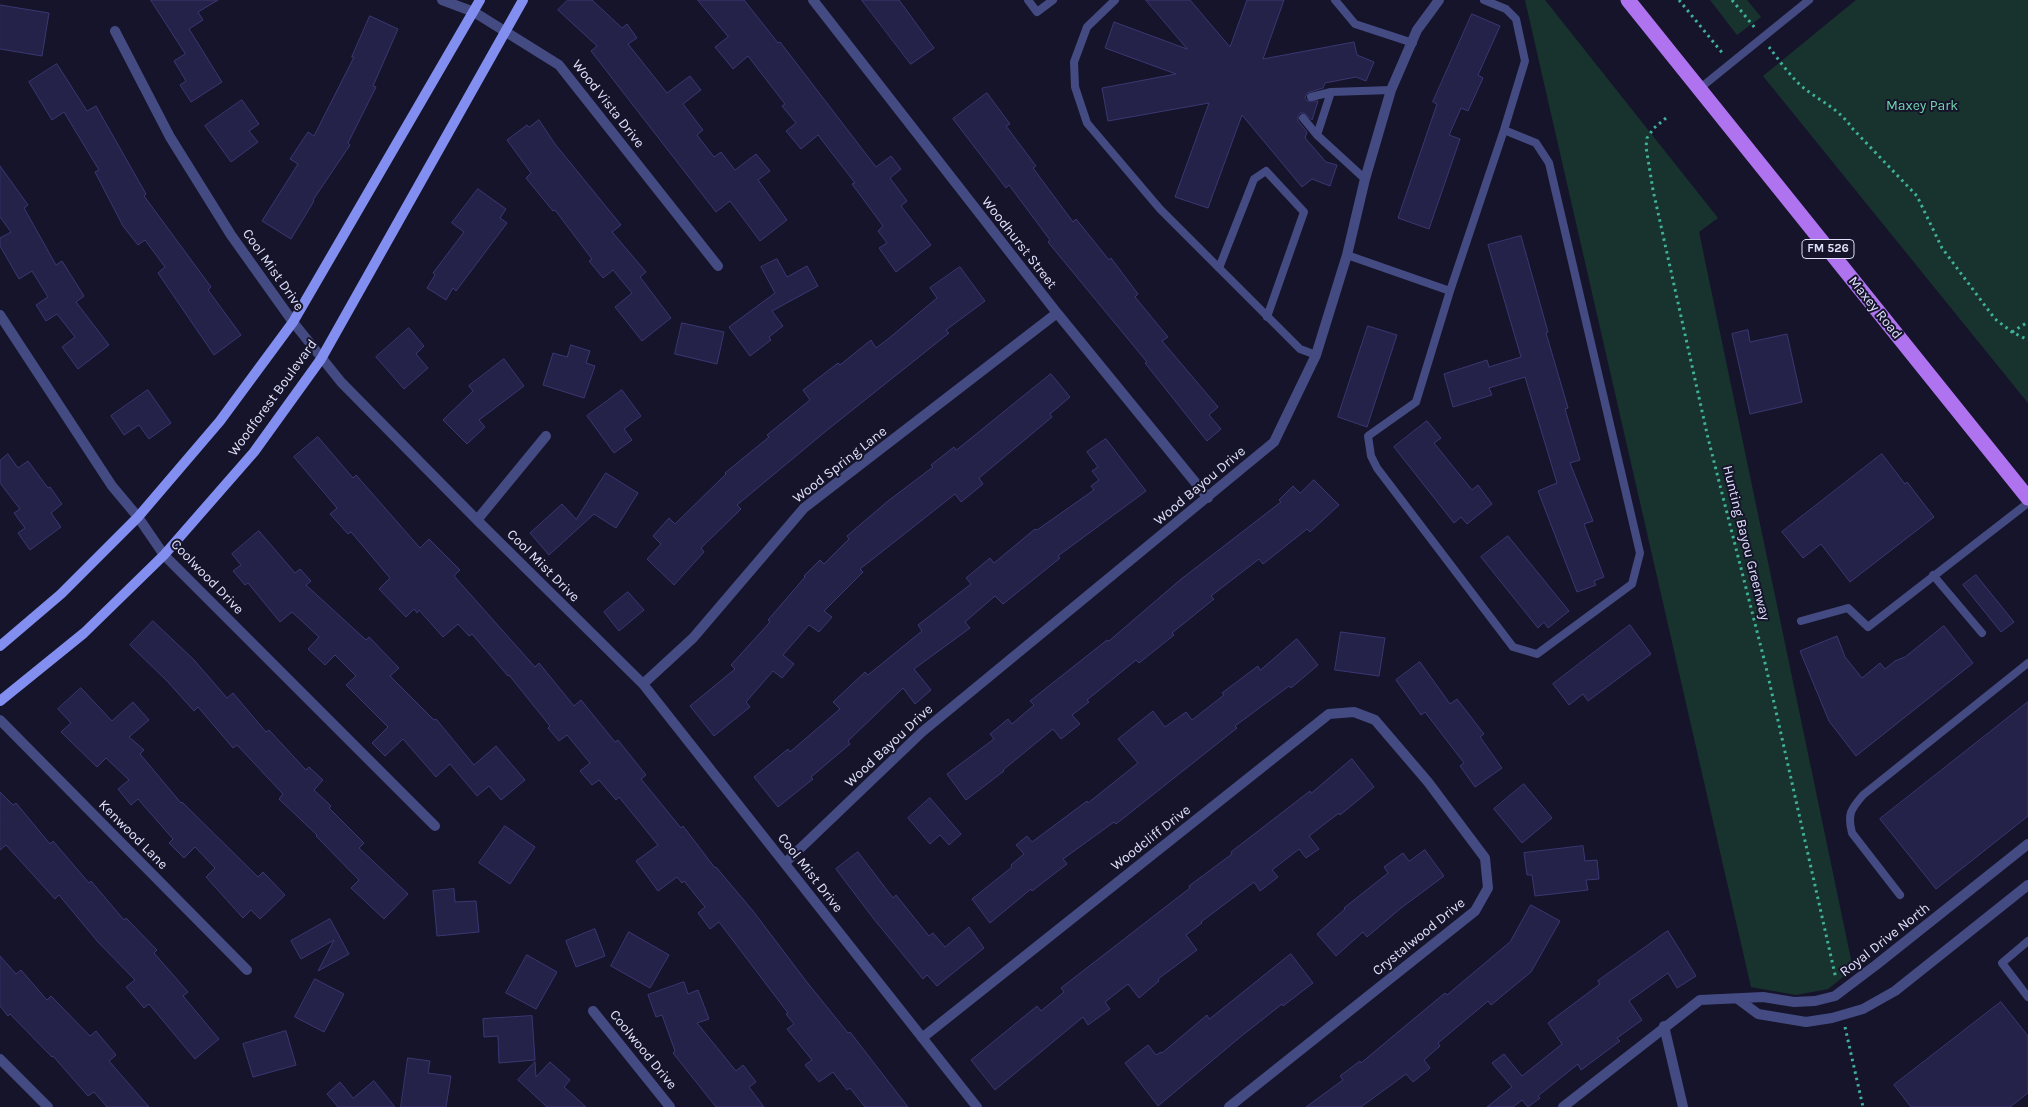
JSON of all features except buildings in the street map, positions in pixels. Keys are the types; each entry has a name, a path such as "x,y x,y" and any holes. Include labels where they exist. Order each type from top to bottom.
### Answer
{"main road":[{"name":"Maxey Road","path":"1628,0 2028,498"}],"street":[{"name":"Wood Vista Drive","path":"442,0 474,12 560,65 718,266"},
{"name":"Woodforest Boulevard","path":"0,646 61,594 138,517 220,421 293,322 480,0"},
{"name":"Woodforest Boulevard","path":"0,701 84,633 164,555 254,452 321,359 523,0"},
{"name":"Woodhurst Street","path":"813,0 1057,313 1208,498"},
{"name":"Wood Bayou Drive","path":"785,863 922,732 1274,442 1316,355 1347,255 1365,179 1391,90 1417,30 1439,0"},
{"name":"Cool Mist Drive","path":"115,30 170,136 231,235 321,359 341,382 477,520 643,684 977,1107"},
{"name":"Wood Spring Lane","path":"643,684 693,638 804,508 1057,313"},
{"name":"Coolwood Drive","path":"0,315 112,486 138,517 164,555 436,826"},
{"path":"477,520 546,436"},
{"name":"Woodcliff Drive","path":"922,1038 1329,714 1354,712 1375,720 1400,750"},
{"name":"Kenwood Lane","path":"0,720 247,970"},
{"name":"Crystalwood Drive","path":"1229,1107 1475,911 1488,888 1485,858 1428,782 1400,750"},
{"name":"Royal Drive North","path":"1563,1107 1664,1026 1700,1000 1762,997 1794,1002 1815,1001 1835,996 2028,845"},
{"path":"1738,999 1758,1014 1806,1022 1832,1018 1863,1009 1894,991 2028,885"},
{"name":"Coolwood Drive","path":"594,1011 670,1107"},
{"path":"1664,1026 1683,1107"},
{"path":"0,1059 48,1107"}],"lane":[{"path":"1028,0 1037,12 1053,0"},
{"path":"1115,0 1087,27 1074,62 1075,87 1087,123 1160,209 1300,349 1316,355"},
{"path":"1335,0 1355,24 1413,43"},
{"path":"1484,0 1506,9 1516,19 1525,61 1416,402 1368,436 1371,456 1377,468 1513,647 1537,654 1632,584 1640,553 1549,162 1536,143 1504,130"},
{"path":"1699,89 1809,0"},
{"path":"1311,97 1331,92 1391,90"},
{"path":"1317,135 1331,92"},
{"path":"1303,118 1317,135 1365,179"},
{"path":"1219,268 1254,180 1266,171 1304,212 1267,316"},
{"path":"1347,255 1450,291"},
{"path":"1801,622 1848,608 1868,627 2028,503"},
{"path":"1933,575 1982,633"},
{"path":"1900,895 1852,833 1848,821 1852,808 1863,795 2028,662"},
{"path":"2028,942 2002,963 2028,997"}],"path":[{"path":"1679,0 1731,63"},
{"path":"1732,0 1750,22"},
{"path":"1771,48 1803,88 1829,104 1846,119 1852,128 1917,196 1942,248 1995,320 2028,340"},
{"name":"Hunting Bayou Greenway","path":"1666,118 1654,128 1647,138 1647,154 1653,190 1708,438 1766,667 1836,980"},
{"path":"2012,332 2028,322"},
{"path":"1845,1026 1863,1107"}],"green space":[{"path":"1525,0 1545,0 1718,218 1699,232 1853,969 1828,989 1796,995 1751,987"},
{"path":"1710,0 1747,0 1761,17 1737,35"},
{"name":"Maxey Park","path":"1856,0 2028,0 2028,403 1763,76"}]}
